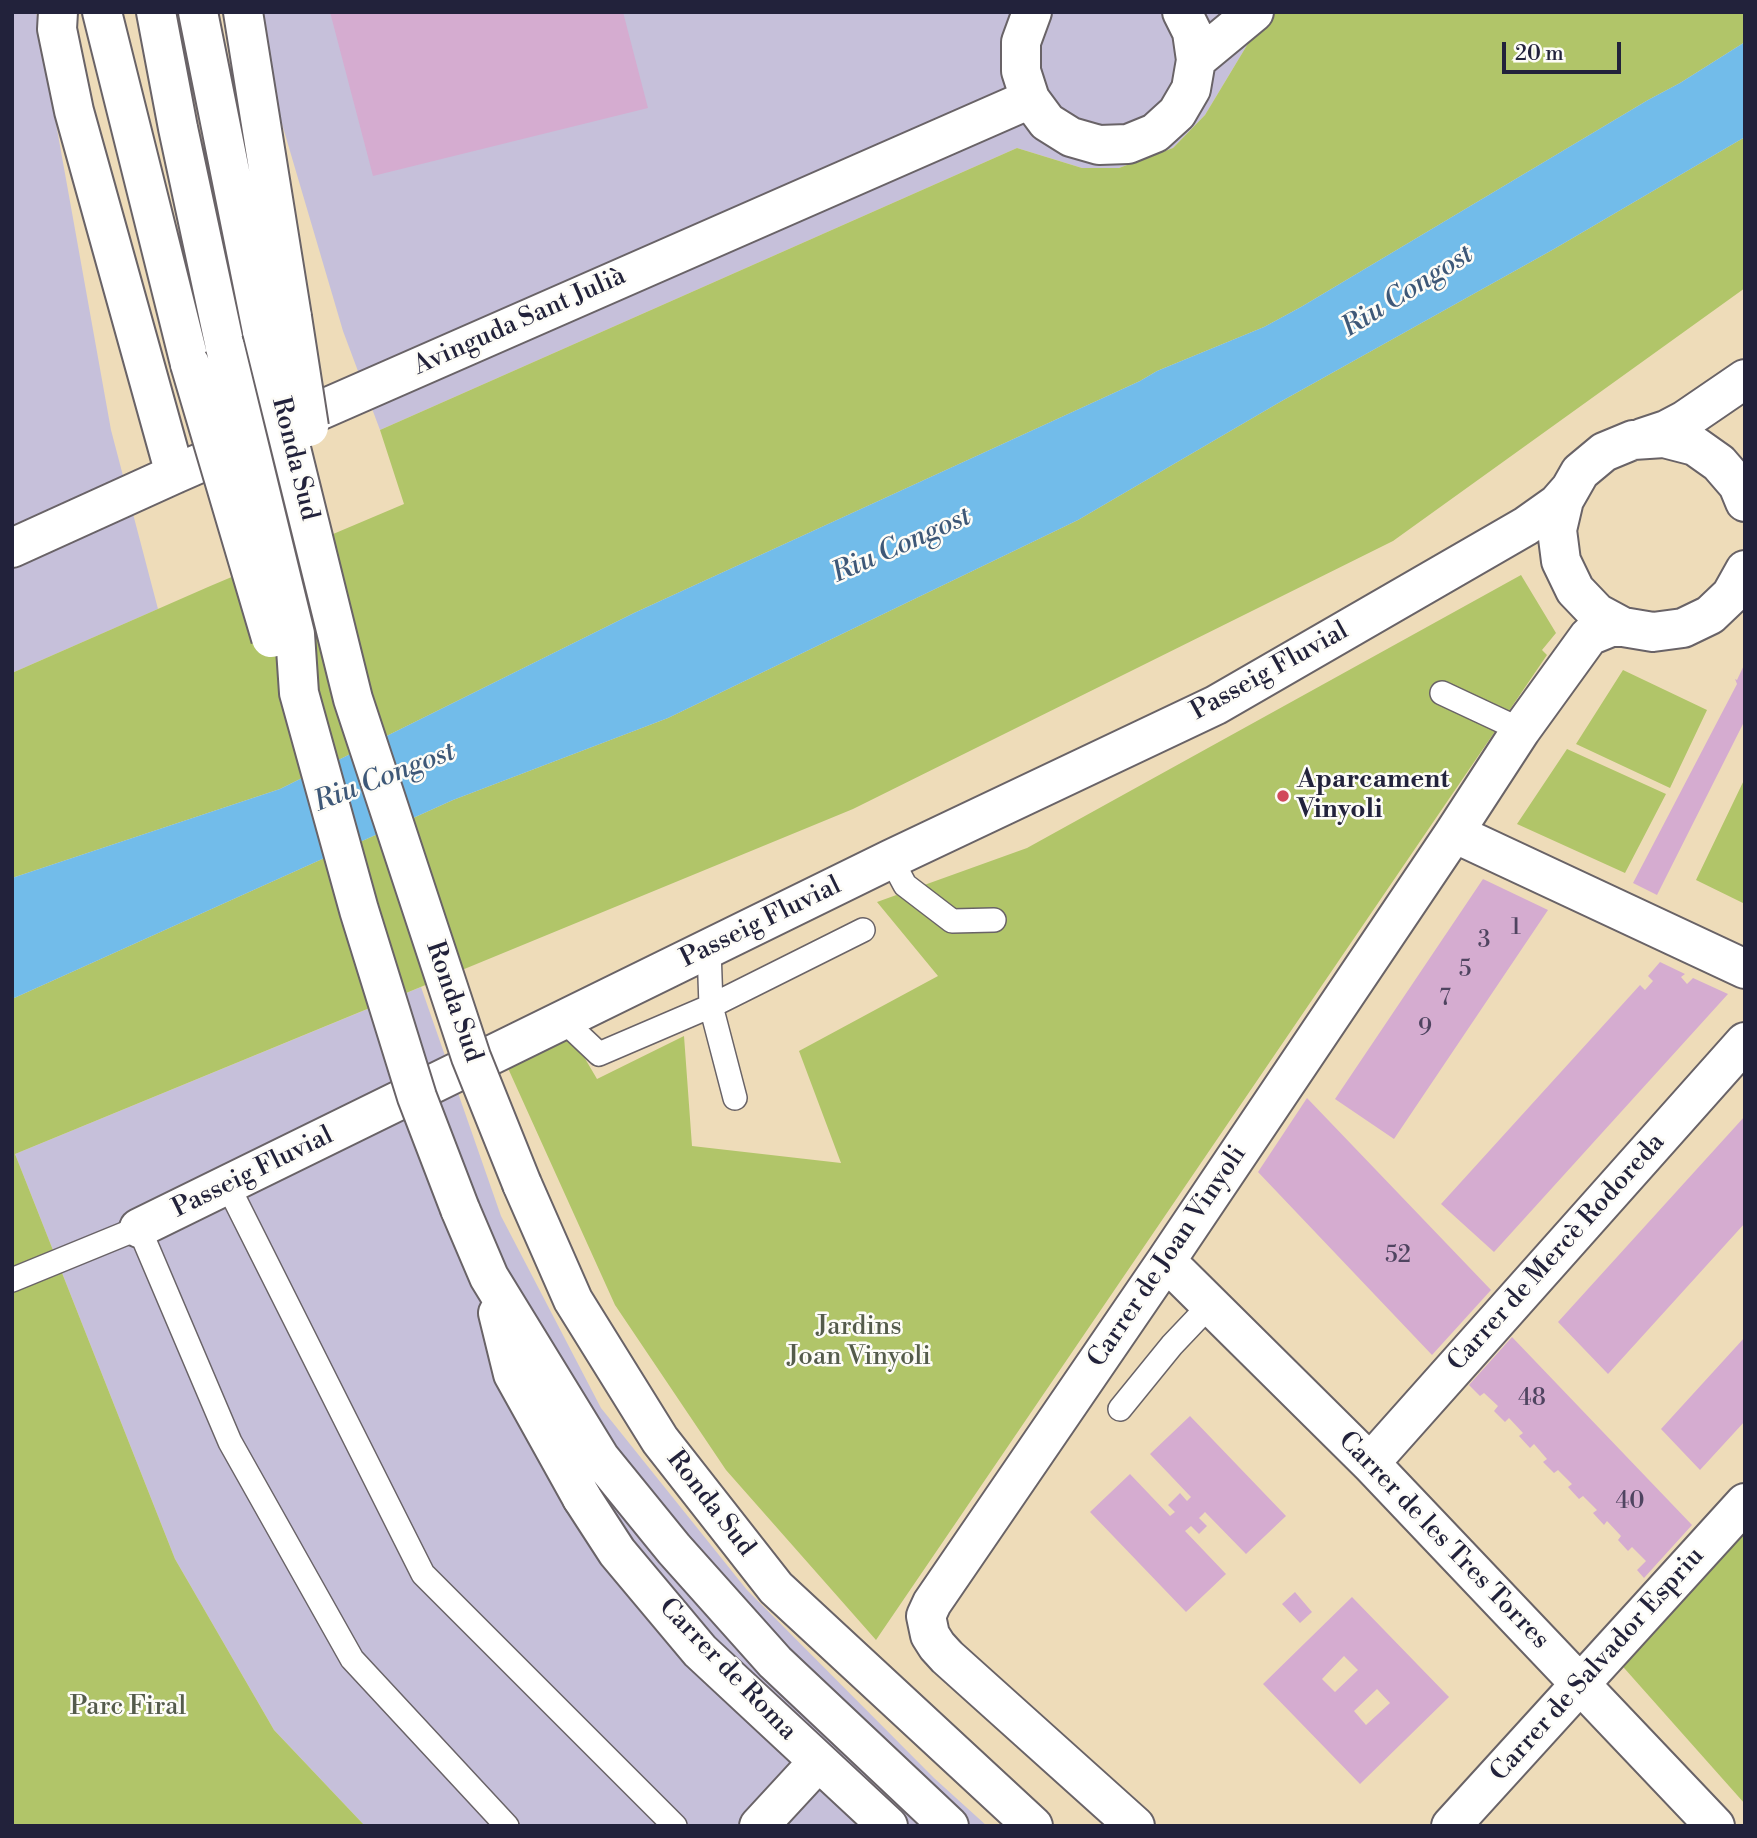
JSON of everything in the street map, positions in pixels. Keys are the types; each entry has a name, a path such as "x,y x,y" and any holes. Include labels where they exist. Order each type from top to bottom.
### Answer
{"main road":[{"path":"58,12 57,29 74,111 175,474"},
{"path":"102,12 190,364 272,640 299,693"},
{"name":"Ronda Sud","path":"156,12 225,347 295,634 299,693 359,910 408,1070 460,1209 489,1277 600,1458 674,1549 775,1662 949,1826"},
{"path":"198,12 277,324"},
{"path":"243,12 277,324"},
{"path":"1031,13 1021,42 1021,71 1030,99 1047,122 1071,137 1099,145 1128,144 1155,132 1177,113 1191,89 1196,60 1192,32 1182,12"},
{"path":"1196,60 1254,12"},
{"name":"Avinguda Sant Julià","path":"12,548 1030,99"},
{"name":"Ronda Sud","path":"277,324 353,699 471,1057 522,1184 573,1300 660,1440 776,1588 1033,1826"},
{"path":"1571,488 1580,472 1604,452 1679,424 1740,383"},
{"path":"1740,383 1727,396 1718,423 1718,437 1725,464 1741,494"},
{"path":"1633,440 1664,438 1695,446 1719,463 1741,494"},
{"name":"Passeig Fluvial","path":"139,1228 891,859 1216,705 1499,542 1557,504 1571,488"},
{"name":"Carrer de Joan Vinyoli","path":"1571,488 1564,500 1557,530 1568,575 1587,615 1585,636 1578,649"},
{"name":"Passeig Fluvial","path":"1499,542 1515,536 1538,541 1597,612 1623,627"},
{"path":"1623,627 1653,632 1683,628 1710,615 1740,583"},
{"name":"Carrer de Joan Vinyoli","path":"1135,1826 947,1657 930,1635 926,1616 932,1603 1578,649 1589,636 1600,630 1623,627"},
{"path":"1454,833 1745,969"},
{"name":"Carrer de Mercè Rodoreda","path":"1370,1463 1745,1042"},
{"name":"Carrer de les Tres Torres","path":"1166,1261 1370,1463 1715,1826"},
{"name":"Carrer de Roma","path":"489,1277 513,1374 582,1498 617,1552 700,1651 888,1826"},
{"name":"Carrer de Salvador Espriu","path":"1451,1826 1745,1503"},
{"path":"759,1826 818,1762"}],"lane":[{"path":"1442,693 1521,730"},
{"path":"891,859 905,885 952,921 994,920"},
{"path":"564,1020 599,1054 712,1006 863,929"},
{"path":"709,949 712,1006 736,1098"},
{"path":"228,1186 423,1574 675,1826"},
{"path":"139,1228 230,1442 352,1659 507,1826"},
{"name":"Passeig Fluvial","path":"12,1280 139,1228"},
{"path":"1119,1409 1171,1345 1210,1305"}],"shaded area":[{"path":"12,12 36,12 111,430 158,609 12,673"},
{"path":"249,12 1272,12 1264,17 1205,115 1173,148 1119,168 1082,168 1017,148 380,430 343,331"},
{"path":"421,987 501,1216 601,1408 747,1590 934,1778 987,1826 365,1826 274,1730 175,1559 15,1154"}],"green space":[{"path":"1272,12 1745,12 1745,42 1680,83 1264,327 1157,371 634,613 280,789 12,878 12,673 404,504 380,430 1017,148 1082,168 1119,168 1173,148 1205,115 1264,17"},
{"name":"Parc Firal","path":"1745,137 1745,288 1393,541 853,809 15,1154 175,1559 274,1730 365,1826 12,1826 12,999 453,800 668,718 1078,520"},
{"name":"Jardins Joan Vinyoli","path":"1521,575 1556,633 1542,650 1547,655 876,1640 726,1470 615,1305 507,1066 573,1038 597,1079 684,1036 692,1146 841,1163 799,1051 938,976 877,902 1027,848"},
{"path":"1623,670 1707,710 1670,788 1576,744"},
{"path":"1567,749 1666,794 1625,873 1517,824"},
{"path":"1745,778 1745,904 1696,880"},
{"path":"1745,1503 1745,1804 1617,1660"}],"water":[{"name":"Riu Congost","path":"1745,42 1745,137 1078,520 668,718 453,800 12,999 12,878 280,789 634,613 1157,371 1264,327 1680,83"}],"building":[{"path":"330,12 623,12 648,108 373,176"},
{"path":"1745,663 1745,720 1657,895 1633,883 1737,684 1735,679 1737,680"},
{"path":"1483,879 1548,910 1394,1139 1335,1099"},
{"path":"1660,962 1685,974 1681,977 1687,984 1693,978 1728,994 1494,1252 1441,1204 1640,985 1645,990 1653,981 1648,976"},
{"path":"1307,1098 1491,1290 1432,1355 1258,1172"},
{"path":"1745,1116 1745,1223 1608,1374 1558,1322"},
{"path":"1512,1337 1692,1525 1644,1578 1637,1570 1646,1561 1632,1547 1628,1551 1618,1540 1621,1536 1607,1521 1604,1525 1593,1513 1597,1510 1583,1496 1579,1499 1568,1487 1572,1484 1558,1470 1554,1473 1543,1462 1547,1459 1534,1444 1530,1448 1519,1436 1523,1433 1509,1418 1505,1422 1494,1411 1498,1406 1484,1393 1480,1396 1469,1385"},
{"path":"1745,1337 1745,1421 1700,1470 1661,1429"},
{"path":"1190,1416 1286,1516 1246,1554 1205,1512 1199,1518 1207,1526 1199,1534 1191,1526 1185,1531 1226,1574 1186,1612 1090,1512 1130,1474 1170,1516 1175,1512 1168,1505 1180,1493 1187,1501 1191,1497 1150,1454"},
{"path":"1295,1592 1312,1612 1300,1623 1282,1604"},
{"path":"1352,1597 1449,1697 1360,1784 1263,1684","holes":["1344,1656 1358,1670 1335,1692 1322,1679","1377,1689 1390,1703 1366,1725 1354,1711"]}],"place":[{"name":"Aparcament Vinyoli","path":"1283,796"}]}
